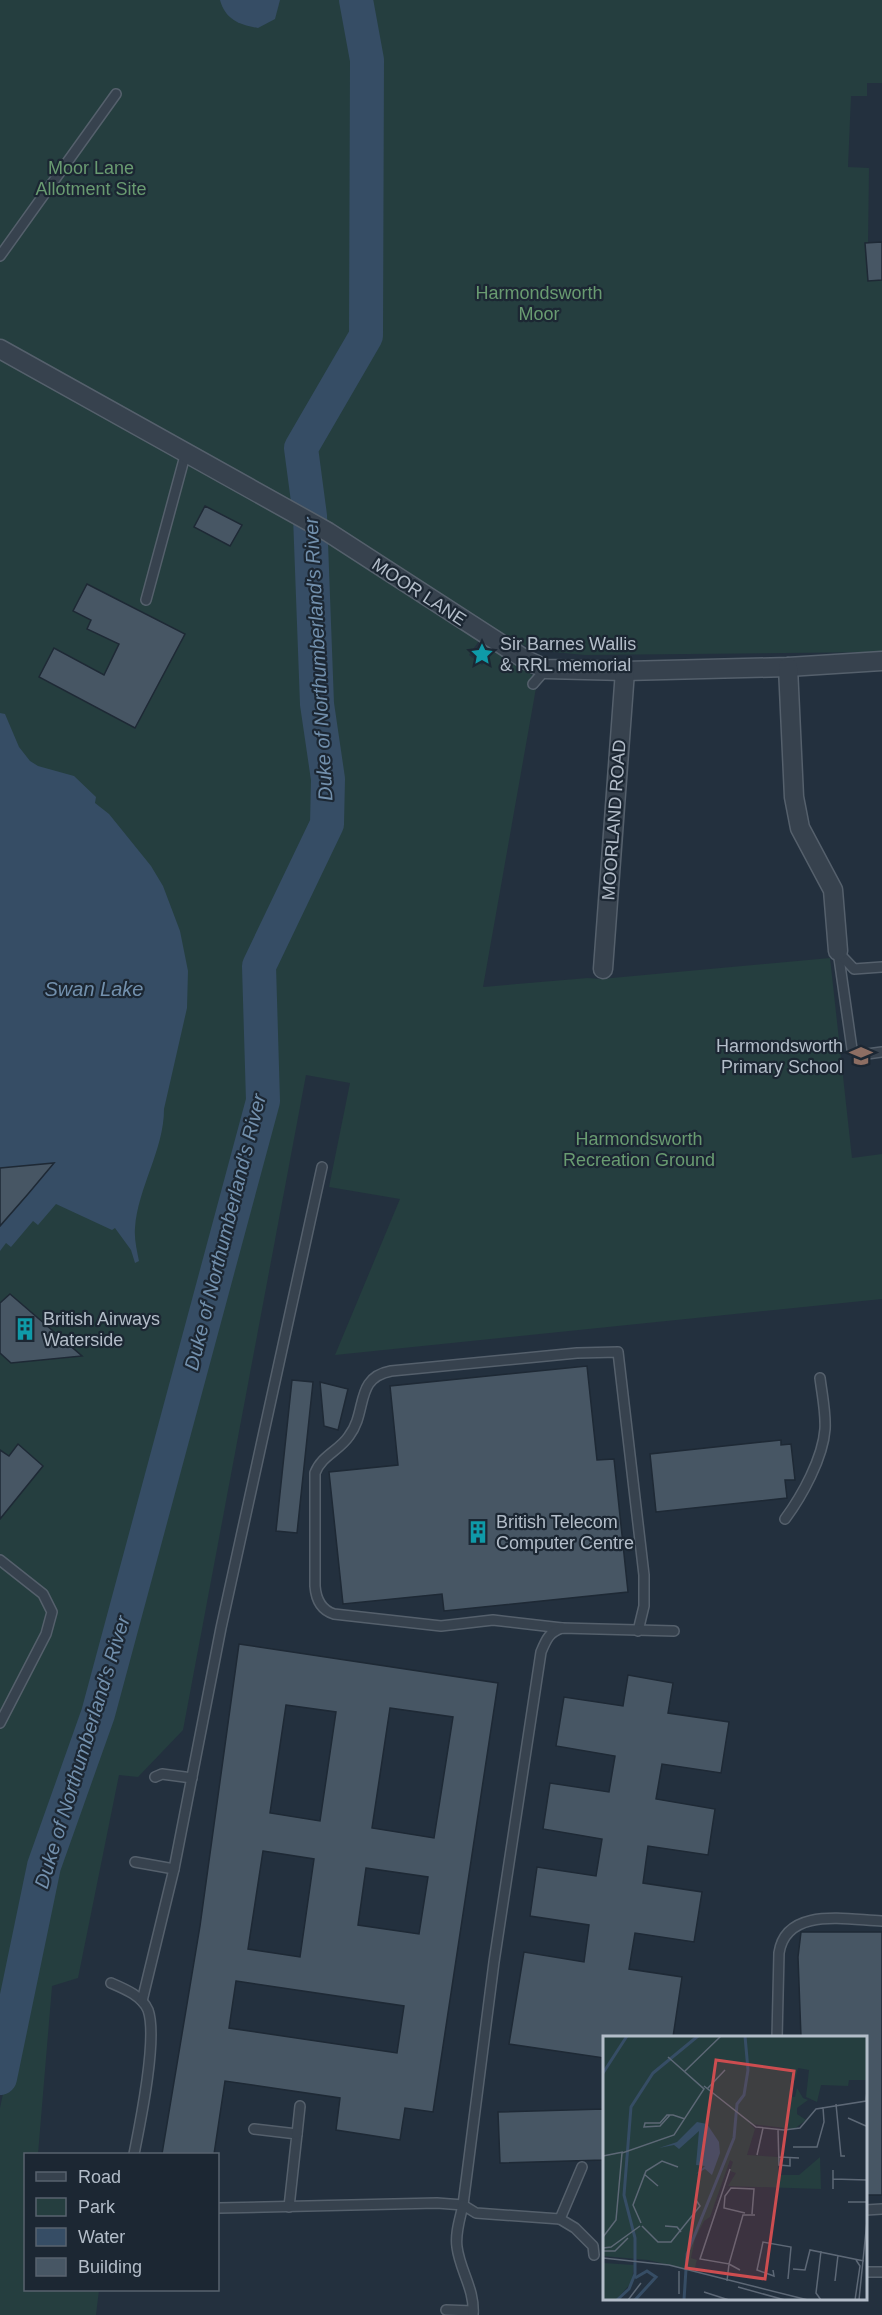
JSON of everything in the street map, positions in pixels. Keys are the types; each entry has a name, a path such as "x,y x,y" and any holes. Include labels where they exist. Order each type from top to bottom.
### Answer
{"street":[{"name":"MOOR LANE","path":"0,349 328,532 517,655 546,669 626,671 788,667 882,660"},
{"path":"788,667 794,797 800,828 833,890 838,951"},
{"name":"MOORLAND ROAD","path":"603,969 626,671"}],"lane":[{"path":"0,255 116,94"},
{"path":"146,600 186,452"},
{"path":"533,684 546,669"},
{"path":"838,951 854,969 882,968"},
{"path":"838,951 852,1049 860,1055 882,1052"},
{"path":"142,2001 174,1869 221,1628 322,1167"},
{"path":"638,1631 644,1606 644,1575 618,1352 577,1353 392,1371 372,1378 365,1389 358,1419 351,1435 323,1458 315,1473 315,1586 320,1605 334,1614 441,1626 493,1620 562,1628 638,1631 674,1630"},
{"path":"785,1519 799,1500 813,1470 825,1430 820,1378"},
{"path":"0,1560 43,1594 52,1612 46,1634 0,1723"},
{"path":"446,2310 473,2313 470,2281 457,2249 457,2233 463,2205 494,1962 541,1653 547,1637 553,1631 562,1628"},
{"path":"155,1777 162,1774 192,1778"},
{"path":"135,1862 174,1869"},
{"path":"777,2036 778,1953 780,1944 789,1929 797,1923 812,1920 882,1921"},
{"path":"111,1983 142,2001 148,2011 150,2039 134,2153"},
{"path":"289,2207 300,2106"},
{"path":"255,2129 297,2134"},
{"path":"560,2219 582,2167"},
{"path":"219,2208 463,2205 476,2213 560,2219 575,2228 593,2246 594,2255"},
{"path":"867,2210 882,2209"},
{"path":"867,2271 882,2272"}],"green space":[{"name":"Harmondsworth Moor","path":"0,0 882,0 882,83 867,83 867,96 851,96 848,167 869,168 868,243 865,243 868,281 882,280 882,652 585,655 542,651 509,640 310,517 317,704 328,779 327,824 259,966 263,1101 98,1714 44,1866 0,2078"},
{"name":"Harmondsworth Recreation Ground","path":"319,535 479,641 469,655 482,665 493,651 534,676 536,688 483,987 588,978 601,979 830,958 852,1158 882,1154 882,1299 335,1355 400,1199 329,1187 350,1083 306,1075 183,1730 138,1777 119,1775 78,1978 52,1986 38,2153 24,2153 24,2291 99,2291 96,2315 0,2315 0,2108 51,1868 106,1715 268,1102 270,969 337,827 338,792"}],"water":[{"path":"220,0 280,0 275,19 258,28 234,20 225,12"},
{"name":"Swan Lake","path":"0,713 5,714 19,747 30,761 38,766 74,776 96,797 95,803 109,814 151,866 163,886 180,931 188,971 187,1008 164,1109 160,1139 137,1213 135,1236 139,1261 135,1263 131,1250 115,1228 112,1230 56,1204 38,1225 33,1221 11,1247 6,1243 0,1251 0,1226 53,1164 0,1168"}],"building":[{"path":"882,242 882,280 868,281 865,243"},
{"path":"205,506 242,525 230,546 194,527"},
{"path":"87,584 185,634 135,728 39,677 54,648 104,675 119,644 87,629 91,620 73,611"},
{"path":"54,1163 28,1194 0,1226 0,1168"},
{"name":"British Airways Waterside","path":"10,1294 82,1356 11,1363 0,1353 0,1303"},
{"name":"British Telecom Computer Centre","path":"587,1366 597,1460 614,1459 628,1592 444,1611 442,1594 343,1604 329,1472 398,1465 390,1386"},
{"path":"292,1380 313,1382 297,1533 276,1531"},
{"path":"320,1382 348,1389 338,1430 324,1426"},
{"path":"781,1440 781,1445 791,1444 795,1480 785,1480 787,1498 656,1512 650,1454"},
{"path":"18,1444 43,1466 0,1519 0,1450 9,1456"},
{"path":"239,1644 498,1683 433,2112 405,2108 400,2140 336,2130 340,2098 225,2081 214,2153 162,2153 200,1926","holes":["286,1705 336,1712 320,1821 270,1813","390,1708 453,1717 434,1838 372,1828","263,1851 314,1859 300,1957 248,1949","366,1868 428,1877 419,1934 358,1925","236,1981 404,2006 397,2053 229,2028"]},
{"path":"628,1675 673,1683 668,1713 729,1722 721,1773 662,1764 656,1799 715,1809 708,1855 648,1846 643,1883 702,1892 694,1942 635,1933 629,1969 682,1977 673,2036 603,2036 603,2058 509,2044 524,1952 584,1962 589,1925 530,1916 537,1867 596,1876 602,1839 543,1829 550,1783 609,1792 615,1756 556,1746 564,1697 623,1706"},
{"path":"801,1932 882,1932 882,2195 867,2195 867,2036 801,2036 798,1957"},
{"path":"603,2109 603,2160 500,2163 498,2112"}],"waterway":[{"name":"Duke of Northumberland's River","path":"0,2078 44,1866 98,1714 263,1101 259,966 327,824 328,779 317,704 310,516 301,448 366,336 367,60 356,0"}],"place":[{"name":"Sir Barnes Wallis & RRL memorial","path":"482,654"},
{"name":"Harmondsworth Primary School","path":"861,1056"},
{"name":"British Airways Waterside","path":"25,1329"},
{"name":"British Telecom Computer Centre","path":"478,1532"}],"park label":[{"name":"Moor Lane Allotment Site","path":"91,178"}]}
